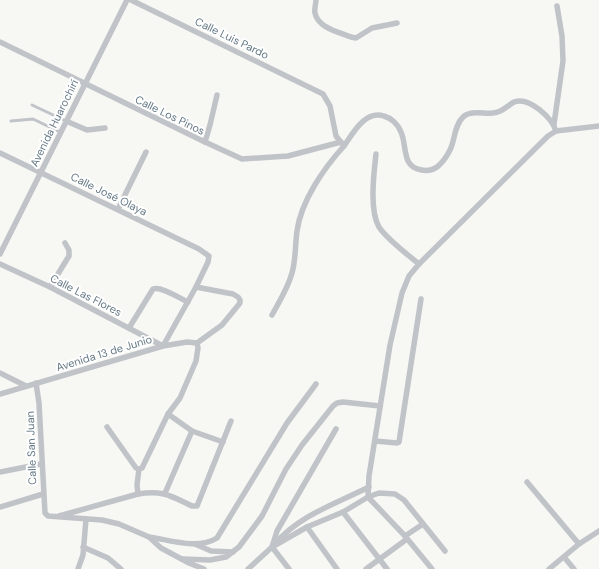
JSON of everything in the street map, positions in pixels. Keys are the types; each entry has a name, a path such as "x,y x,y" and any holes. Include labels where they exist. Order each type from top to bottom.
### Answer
{"street":[{"name":"Avenida Huarochirí","path":"0,254 126,0"},
{"name":"Calle Luis Pardo","path":"131,0 323,94 330,106 336,136 343,144"},
{"path":"316,0 314,12 318,21 322,25 351,37 356,38 372,28 397,23"},
{"path":"556,131 554,124 564,61 557,6"},
{"name":"Calle Los Pinos","path":"0,42 84,84 242,159 288,156 343,144"},
{"path":"205,142 217,95"},
{"path":"272,315 292,274 297,230 304,207 317,181 330,162 343,144 368,116 380,114 391,118 400,130 408,162 412,166 422,171 435,168 444,160 451,150 455,132 464,116 473,113 494,113 518,101 524,102 540,110 554,124"},
{"path":"66,121 87,130 105,128"},
{"path":"432,569 368,497 369,476 390,345 402,293 409,276 420,264 548,136 556,131 599,126"},
{"path":"118,209 146,152"},
{"name":"Calle José Olaya","path":"0,153 118,209 199,249 209,256"},
{"path":"376,154 373,198 376,221 384,232 420,264"},
{"path":"50,287 69,256 69,250 65,243"},
{"name":"Avenida 13 de Junio","path":"0,394 163,346 196,287 208,262 209,256"},
{"name":"Calle Las Flores","path":"0,264 50,287 163,346"},
{"path":"163,346 186,342 197,343 222,325 240,303 238,297 232,294 196,287"},
{"path":"130,328 155,288 161,289 188,302"},
{"path":"375,441 399,442 421,299"},
{"path":"138,494 137,486 139,469 142,468 168,414 180,398 196,361 198,348 197,343"},
{"path":"0,374 26,386"},
{"name":"Calle San Juan","path":"36,383 39,403 41,464 45,513 48,516 55,517"},
{"path":"195,544 211,542 217,538 287,423 316,384"},
{"path":"180,558 210,560 226,558 234,552 262,516 286,469 302,445 337,403 343,402 380,406"},
{"path":"168,414 192,431 223,442"},
{"path":"55,517 138,494 151,492 165,493 192,506 197,506 231,421"},
{"path":"107,427 136,468 139,469"},
{"path":"272,548 277,531 336,429"},
{"path":"165,493 192,431"},
{"path":"0,472 41,464"},
{"path":"527,482 579,544"},
{"path":"272,548 280,537 300,520 369,487"},
{"path":"248,569 272,548 307,527 343,512 368,497 379,493 395,494 404,500 445,551"},
{"path":"0,507 43,494"},
{"path":"343,512 387,569"},
{"path":"55,517 102,520 119,524 149,537 195,544 211,550 234,552"},
{"path":"78,569 83,555 86,519"},
{"path":"366,569 423,524"},
{"path":"307,527 337,569"},
{"path":"549,569 579,544 599,531"},
{"path":"149,537 161,548 180,558 189,566 204,569"},
{"path":"84,547 108,558 121,569"},
{"path":"272,548 289,569"},
{"path":"564,557 574,569"}],"lane":[{"path":"32,105 66,121"},
{"path":"11,121 33,119 60,132"}]}
